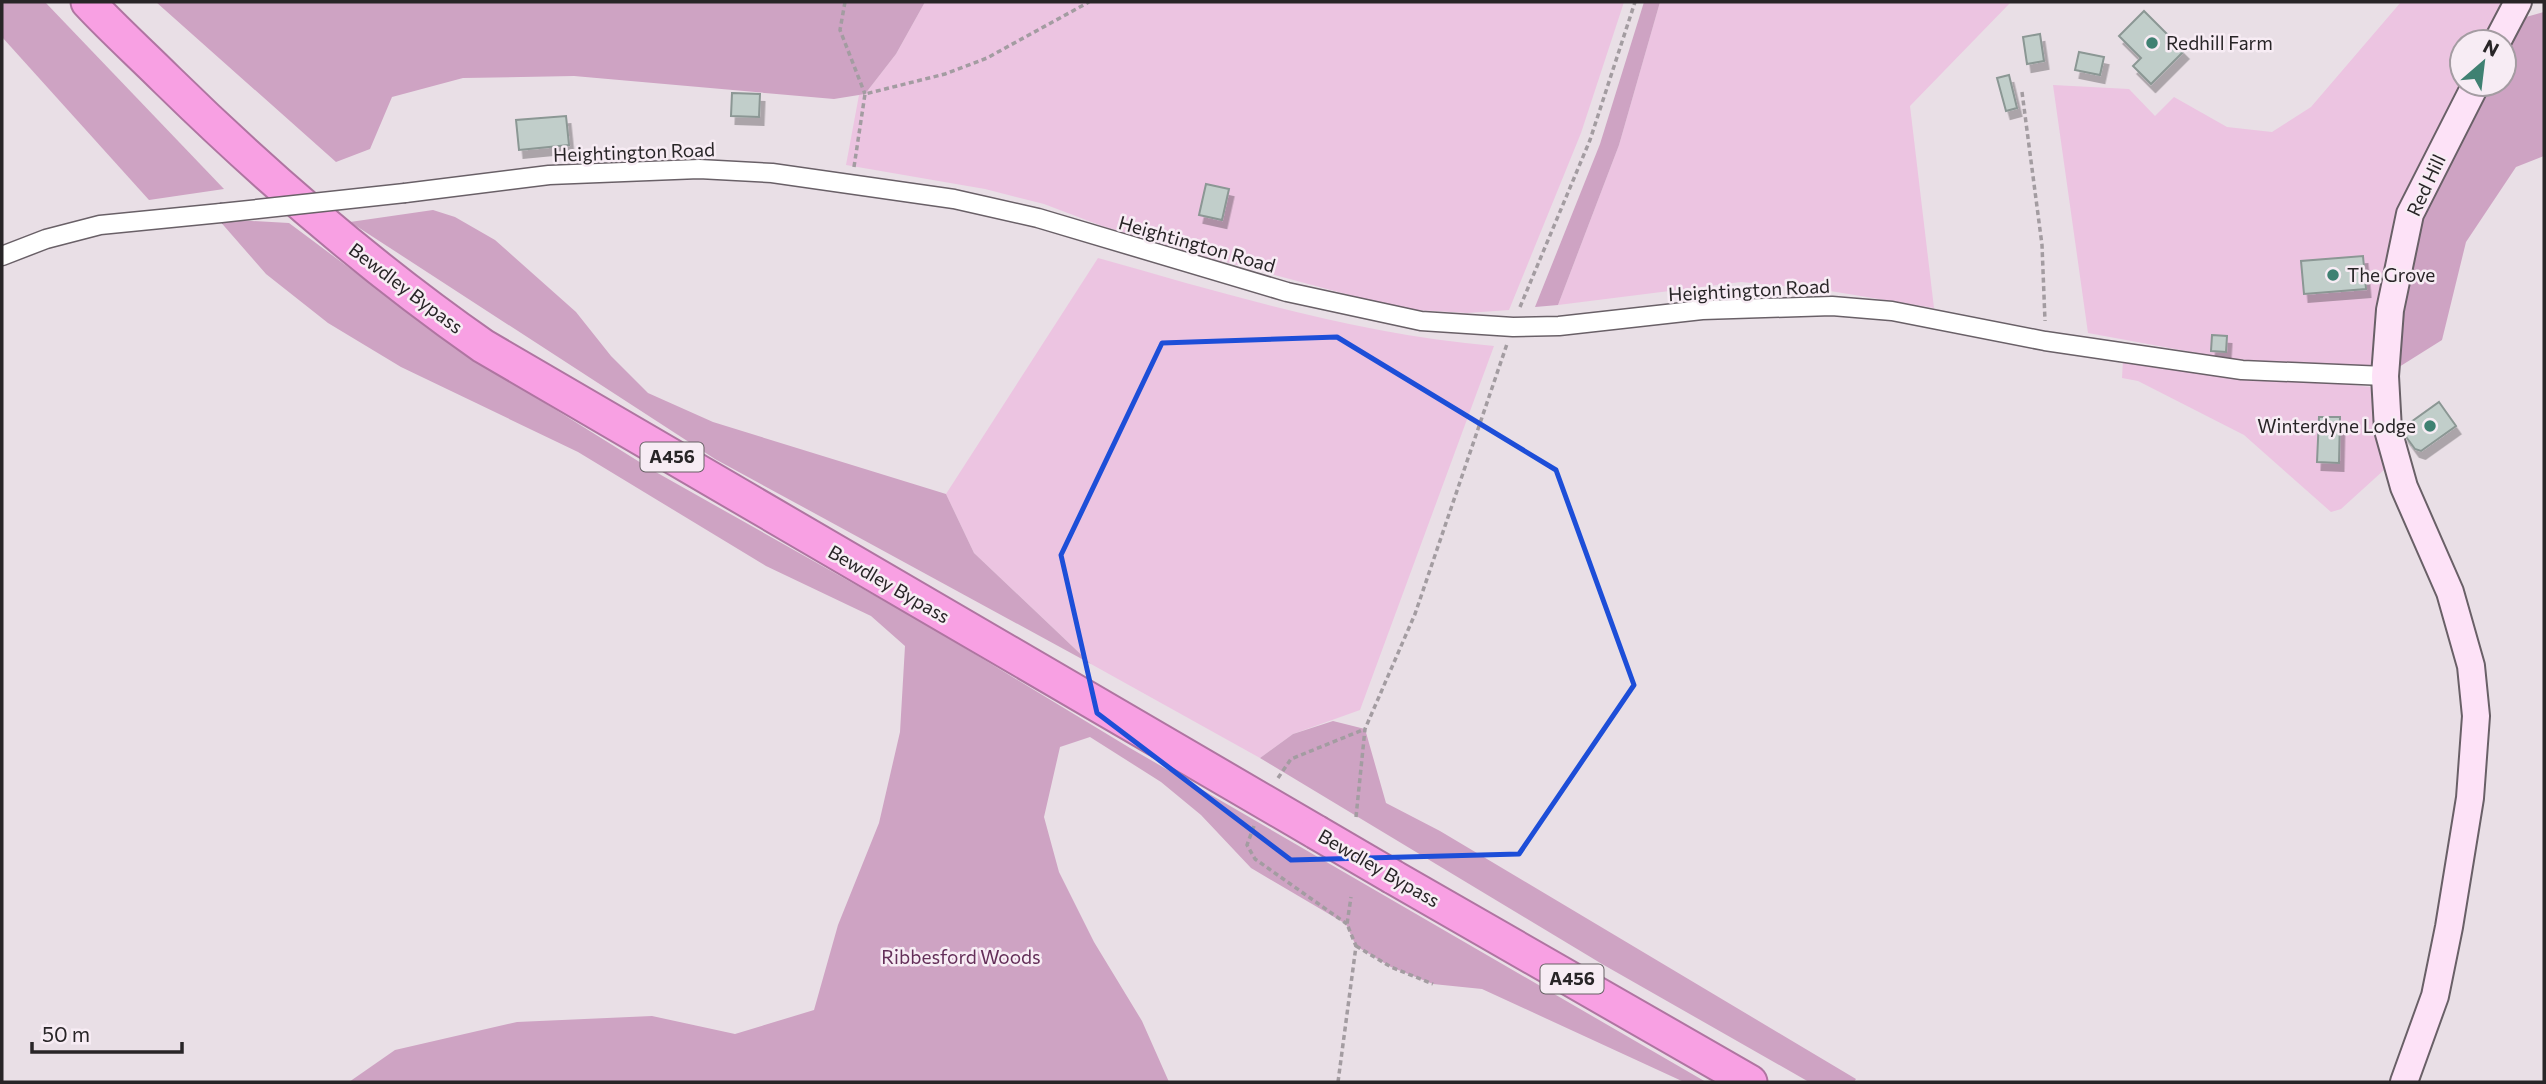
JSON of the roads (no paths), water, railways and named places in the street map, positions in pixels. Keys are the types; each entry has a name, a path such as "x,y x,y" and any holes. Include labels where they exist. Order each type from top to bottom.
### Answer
{"highway":[{"name":"Bewdley Bypass","path":"88,2 208,120 348,244 419,301 483,346 1750,1082"}],"main road":[{"path":"2504,28 2518,2"},
{"name":"Red Hill","path":"2404,1082 2435,996 2449,927 2470,798 2476,716 2471,666 2450,592 2404,487 2388,430 2385,376 2390,310 2410,214 2469,98"}],"street":[{"name":"Heightington Road","path":"2,256 46,239 100,225 549,175 699,169 772,173 850,183 1038,218 1205,270 1384,315 1450,324 1559,326 1702,310 1832,306 1892,311 2045,341 2242,370 2385,376"}],"place":[{"name":"Redhill Farm","path":"2152,43"},
{"name":"The Grove","path":"2333,275"},
{"name":"Winterdyne Lodge","path":"2430,426"}],"park label":[{"name":"Ribbesford Woods","path":"961,957"}]}
